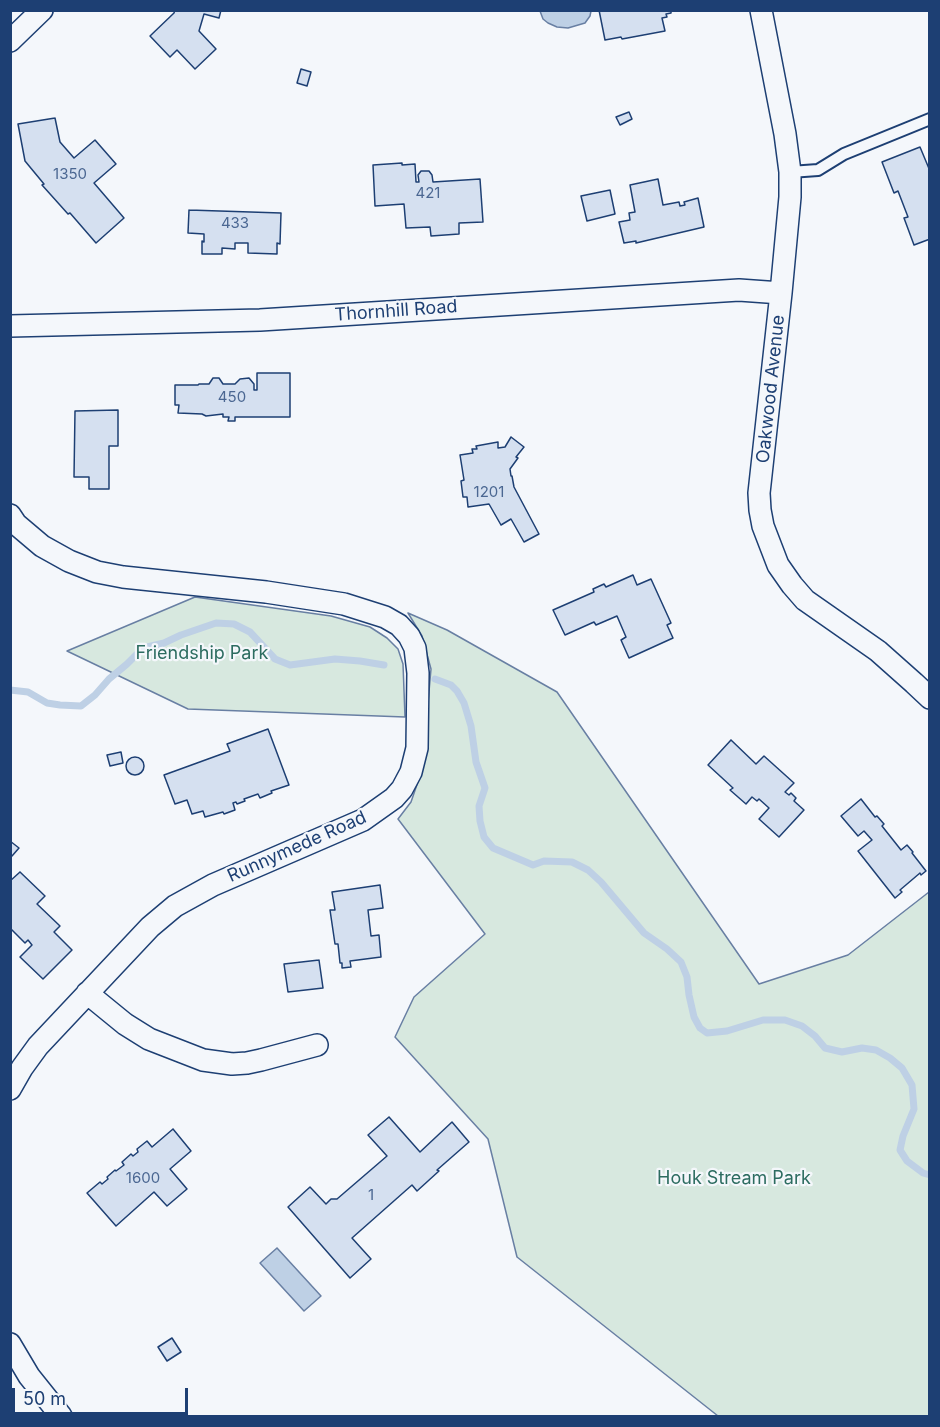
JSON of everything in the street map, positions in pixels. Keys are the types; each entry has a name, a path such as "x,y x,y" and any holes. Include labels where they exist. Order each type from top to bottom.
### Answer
{"street":[{"path":"10,41 42,10"},
{"name":"Oakwood Avenue","path":"761,10 784,125 790,172 782,293 759,493 763,526 778,565 805,600 878,651 930,698"},
{"name":"Thornhill Road","path":"10,326 260,320 739,290 782,293"},
{"name":"Runnymede Road","path":"10,515 16,524 42,546 69,561 97,572 123,577 266,592 344,604 385,616 399,625 409,636 414,648 418,673 417,748 411,772 394,798 363,820 213,885 175,906 150,927 38,1046 16,1063 10,1089"},
{"path":"87,993 124,1024 149,1039 203,1060 232,1064 247,1063 317,1045"},
{"path":"10,1344 29,1376 62,1416"}],"lane":[{"path":"790,172 818,170 844,154 930,119"}],"green space":[{"name":"Friendship Park","path":"195,597 331,616 370,627 387,638 398,649 403,664 405,717 188,709 67,651"},
{"name":"Houk Stream Park","path":"408,613 447,630 557,692 759,984 848,955 929,892 929,1416 718,1416 517,1257 488,1139 395,1037 414,997 485,934 398,819 411,802 422,770 431,669 422,636"}],"water":[{"path":"591,10 585,23 568,28 548,23 543,19 540,11"},
{"path":"277,1248 321,1296 304,1311 260,1263"}],"building":[{"path":"175,10 221,10 219,18 204,14 199,31 216,49 195,69 177,50 170,57 150,36"},
{"path":"599,10 671,10 671,13 662,18 665,31 605,40"},
{"path":"301,69 311,72 307,86 297,83"},
{"path":"629,112 632,119 620,125 616,117"},
{"path":"55,118 60,142 74,158 95,140 116,164 94,183 124,218 96,243 42,185 44,184 25,161 18,124"},
{"path":"920,147 930,171 930,239 914,245 904,218 908,217 898,191 894,193 882,162"},
{"path":"402,163 402,165 415,164 416,182 419,182 418,175 421,171 429,171 433,182 480,179 483,222 459,223 459,234 431,236 430,227 406,228 404,204 375,206 373,165"},
{"path":"658,179 663,205 679,202 680,206 685,205 684,202 698,198 704,227 636,243 636,241 624,243 619,222 630,220 629,213 635,212 630,185"},
{"path":"610,190 615,214 587,221 581,196"},
{"path":"189,210 281,213 280,244 277,243 277,254 248,253 248,243 235,243 235,249 222,248 222,254 202,254 204,234 188,233"},
{"path":"257,373 290,373 290,417 235,417 235,421 228,421 229,417 223,417 223,414 206,416 178,413 179,405 175,405 175,385 209,384 213,378 219,378 223,384 235,384 240,379 249,378 254,384 254,390 257,390"},
{"path":"118,410 118,446 109,446 109,489 89,489 89,477 74,477 75,411"},
{"path":"511,437 524,447 510,469 514,487 539,534 524,542 511,519 501,525 489,504 468,507 467,497 463,497 461,481 464,480 460,455 473,453 472,449 477,449 476,446 498,442 498,448 505,447"},
{"path":"633,575 637,585 651,579 671,623 667,625 673,638 629,658 621,640 626,637 617,616 596,625 594,622 565,635 553,610 594,592 593,589 604,584 606,587"},
{"path":"268,729 289,785 271,791 272,793 260,798 258,794 237,804 233,803 235,810 224,814 223,812 205,817 203,811 192,814 187,800 175,804 164,775 230,751 227,744"},
{"path":"731,740 756,764 764,756 794,783 785,792 789,795 791,793 796,798 794,801 804,810 779,837 759,819 769,808 759,799 757,801 752,797 746,804 730,790 733,788 708,765"},
{"path":"121,752 123,763 110,766 107,755"},
{"path":"131,757 139,757 144,762 142,773 131,775 126,770 126,762"},
{"path":"861,799 875,817 877,816 884,824 882,826 901,850 907,845 926,871 921,875 920,873 900,890 902,892 895,898 858,851 872,840 864,831 858,836 841,816"},
{"path":"10,841 19,848 12,856 10,855"},
{"path":"20,872 45,896 37,904 60,926 54,932 72,950 43,979 20,957 32,945 28,940 25,943 10,928 10,881"},
{"path":"380,885 383,908 368,910 371,936 379,935 381,957 350,961 351,967 342,968 338,944 335,944 330,910 335,910 332,892"},
{"path":"319,960 323,988 288,992 284,964"},
{"path":"389,1117 420,1152 452,1122 469,1142 417,1191 412,1185 352,1238 371,1259 350,1278 288,1207 310,1187 326,1204 331,1199 337,1199 387,1156 368,1135"},
{"path":"173,1129 191,1151 170,1169 187,1189 167,1206 154,1192 116,1226 87,1193 100,1182 102,1184 108,1179 107,1177 115,1170 124,1165 122,1162 131,1154 133,1156 138,1152 137,1149 147,1141 152,1147"},
{"path":"172,1338 181,1352 167,1361 158,1347"}],"waterway":[{"path":"10,690 28,692 47,703 81,706 143,648 164,643 216,623 234,624 250,632 275,659 290,665 335,659 384,665"},
{"path":"435,679 451,685 464,703 471,726 476,762 485,788 479,806 480,821 484,837 493,848 533,865 544,861 572,862 588,870 644,933 681,962 687,977 694,1017 700,1028 707,1033 727,1031 763,1020 785,1020 802,1026 825,1048 842,1052 862,1048 876,1050 890,1058 902,1068 912,1085 914,1109 900,1150 907,1161 923,1173 930,1175"}]}
